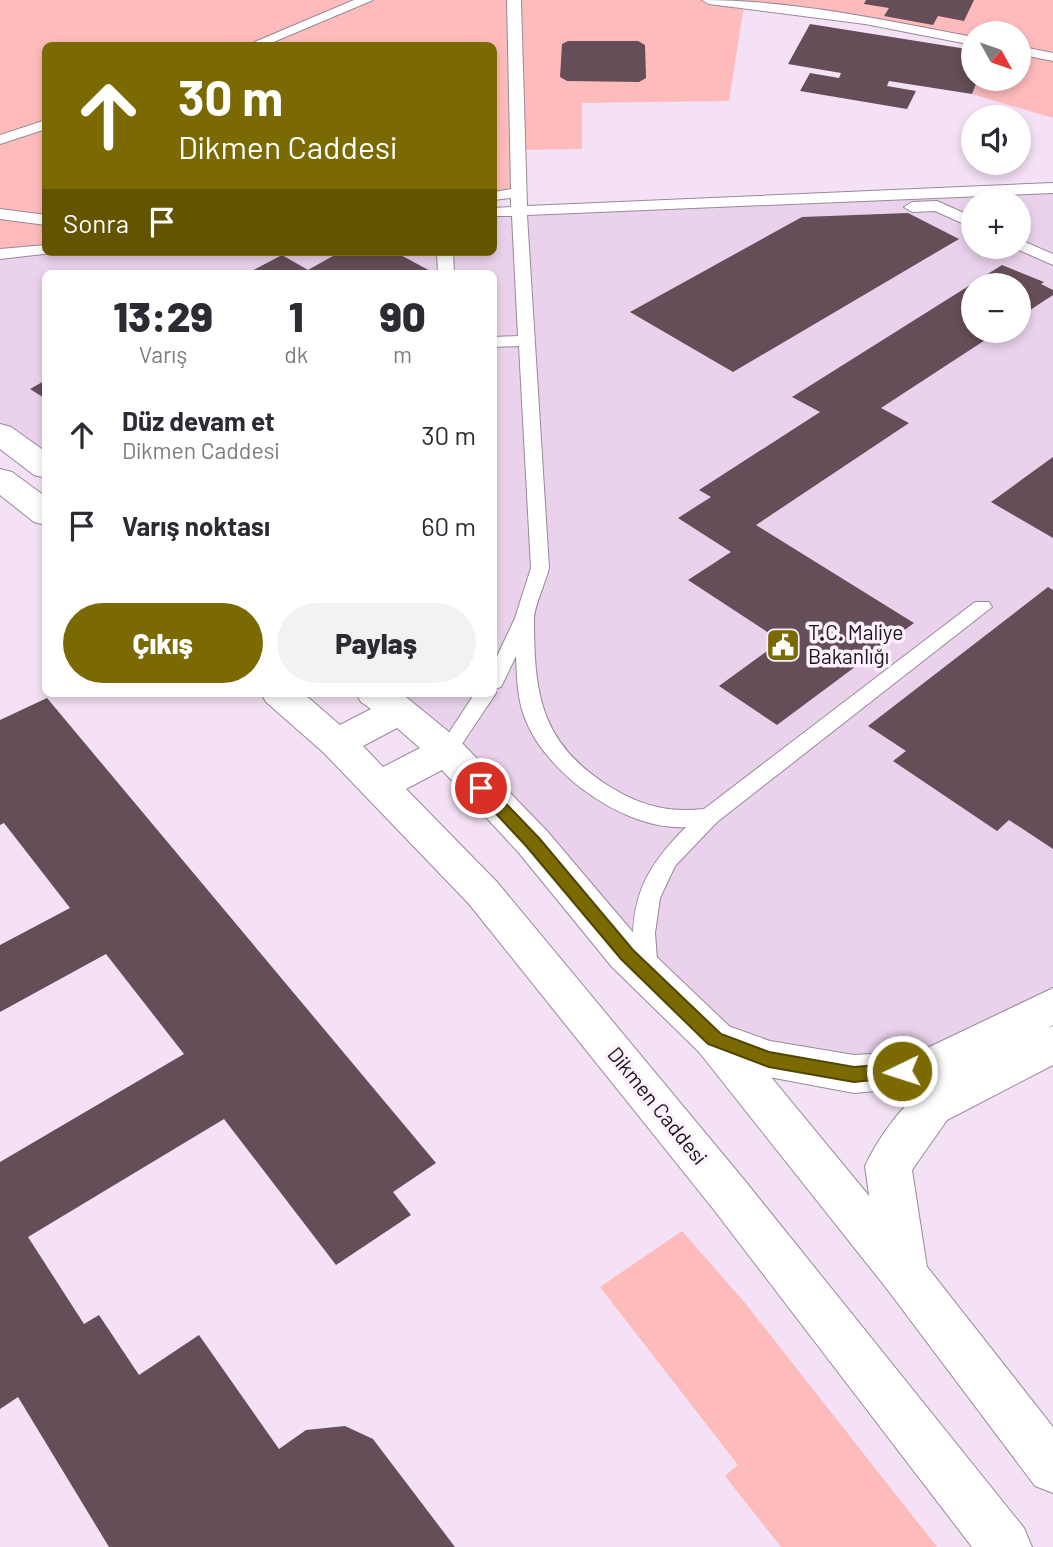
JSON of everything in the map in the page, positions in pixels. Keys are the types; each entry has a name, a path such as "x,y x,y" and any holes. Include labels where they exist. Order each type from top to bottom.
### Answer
{"main road":[{"path":"0,434 42,465"},
{"path":"0,479 42,511"},
{"name":"Dikmen Caddesi","path":"284,697 338,743 483,893 730,1196 1005,1547"},
{"path":"338,743 387,701 447,751 533,842 646,974 714,1039 904,1274 1053,1468"},
{"path":"379,786 447,751"},
{"path":"714,1039 769,1059 854,1074 926,1069 1053,1005"},
{"path":"904,1274 888,1166 931,1107 1053,1044"}],"lane":[{"path":"261,42 366,0"},
{"path":"497,676 526,618 540,568 519,209 514,0"},
{"path":"709,0 833,16 961,39"},
{"path":"833,16 843,0"},
{"path":"1031,53 1053,57"},
{"path":"0,141 42,125"},
{"path":"497,212 1053,188"},
{"path":"497,197 519,209 937,206 961,217"},
{"path":"0,214 42,219"},
{"path":"0,254 42,250"},
{"path":"1031,250 1053,260"},
{"path":"497,342 527,341"},
{"path":"646,974 645,933 649,898 666,861 709,816 982,607"},
{"path":"526,618 528,688 540,729 566,762 596,787 633,808 673,819 709,816"},
{"path":"447,751 483,697"}],"shaded area":[{"path":"0,0 1053,0 1053,118 1031,111 1031,105 1009,105 972,94 973,91 1031,91 1031,21 961,21 961,39 865,20 744,5 729,101 582,103 582,149 517,150 518,193 497,196 497,42 42,42 42,250 0,254"},
{"name":"T.C. Maliye Bakanlığı","path":"1053,188 1053,1005 926,1069 714,1039 378,697 497,697 497,270 42,270 42,466 0,434 0,254 497,256 497,212 961,192 961,259 1031,259 1030,189"},
{"path":"682,1231 745,1303 937,1547 781,1547 725,1476 738,1465 600,1287"}],"building":[{"path":"866,0 974,0 964,21 938,16 933,25 884,16 889,8 864,4"},
{"path":"810,24 961,48 961,91 973,91 972,94 889,81 887,86 916,91 907,109 800,91 810,73 839,78 841,73 788,64"},
{"path":"568,41 638,41 645,45 646,78 639,82 567,81 560,77 562,44"},
{"path":"908,213 959,239 733,372 630,312 802,217"},
{"path":"280,256 308,270 254,270"},
{"path":"333,256 402,256 428,270 308,270"},
{"path":"1002,265 1022,273 989,273"},
{"path":"1031,277 1044,282 1041,284 1053,290 1053,295 1031,309"},
{"path":"961,291 961,343 981,343 881,408 909,423 756,525 914,623 777,725 719,686 781,641 688,580 731,552 678,518 711,497 699,490 820,412 792,397"},
{"path":"42,382 42,396 30,389"},
{"path":"1053,457 1053,538 991,502"},
{"path":"1048,587 1053,590 1053,849 1009,820 997,831 893,761 906,751 868,726"},
{"path":"47,698 436,1163 393,1192 411,1215 336,1265 224,1119 28,1237 84,1324 99,1315 139,1375 199,1335 279,1449 306,1430 345,1426 373,1439 455,1547 109,1547 18,1397 0,1409 0,1162 184,1054 106,954 0,1012 0,945 70,908 4,823 0,825 0,720"}],"place":[{"name":"T.C. Maliye Bakanlığı","path":"783,645"}],"route":[{"path":"481,788 533,842 627,954 714,1039 769,1059 854,1074 902,1071"}]}
